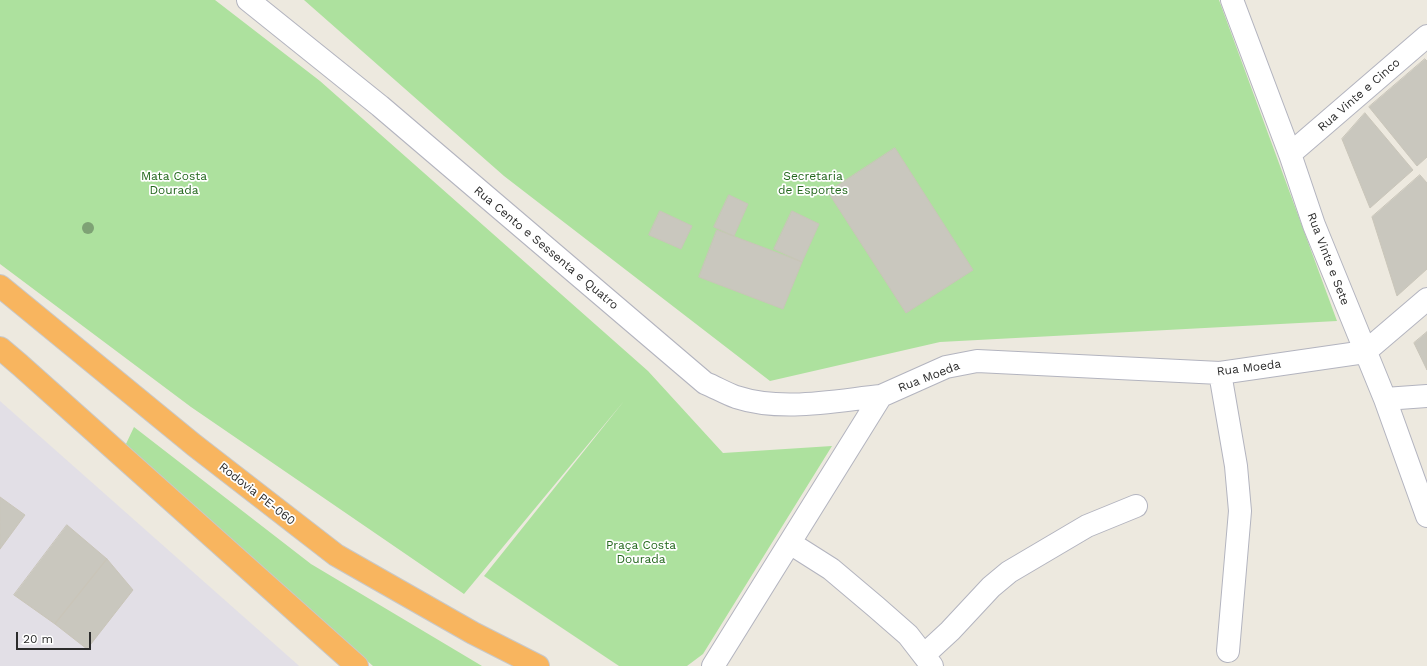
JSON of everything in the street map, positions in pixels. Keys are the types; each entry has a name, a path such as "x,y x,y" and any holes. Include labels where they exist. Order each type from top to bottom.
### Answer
{"highway":[{"name":"Rodovia PE-060","path":"0,286 194,445 336,555 474,633 538,666"},
{"path":"0,348 357,666"}],"street":[{"name":"Rua Cento e Sessenta e Quatro","path":"248,0 380,106 705,382 735,397 771,404 809,404 881,396"},
{"name":"Rua Vinte e Sete","path":"1232,0 1290,154 1314,224 1385,399 1427,516"},
{"name":"Rua Vinte e Cinco","path":"1290,154 1427,36"},
{"path":"1365,352 1427,299"},
{"name":"Rua Moeda","path":"881,396 946,367 977,361 1220,373 1365,352"},
{"path":"1220,373 1236,466 1240,511 1228,651"},
{"path":"713,666 881,396"},
{"path":"1385,399 1427,396"},
{"path":"790,543 831,569 908,635 928,661 950,631 990,587 1009,572 1087,526 1136,506"}],"shaded area":[{"path":"0,401 297,664 299,666 0,666"}],"green space":[{"name":"Mata Costa Dourada","path":"0,0 215,0 320,81 648,371 723,453 832,446 703,654 687,666 619,666 484,576 624,401 464,594 191,407 0,264"},
{"name":"Secretaria de Esportes","path":"304,0 1219,0 1337,321 940,342 770,381 504,176"},
{"path":"134,427 311,564 482,666 373,666 125,446"}],"building":[{"path":"1425,59 1427,61 1427,157 1417,166 1369,107"},
{"path":"1365,113 1413,170 1370,208 1342,139"},
{"path":"895,148 973,270 906,313 828,192"},
{"path":"1420,175 1427,183 1427,269 1397,296 1372,217"},
{"path":"729,195 748,204 734,236 714,227"},
{"path":"660,211 692,226 681,249 649,235"},
{"path":"792,211 819,224 802,262 774,249"},
{"path":"717,230 802,262 783,309 699,277"},
{"path":"1427,332 1427,370 1414,343"},
{"path":"0,497 25,515 0,549"},
{"path":"67,525 107,559 55,624 14,595"},
{"path":"107,559 133,590 87,649 55,624"}],"park label":[{"name":"Praça Costa Dourada","path":"641,552"}]}
